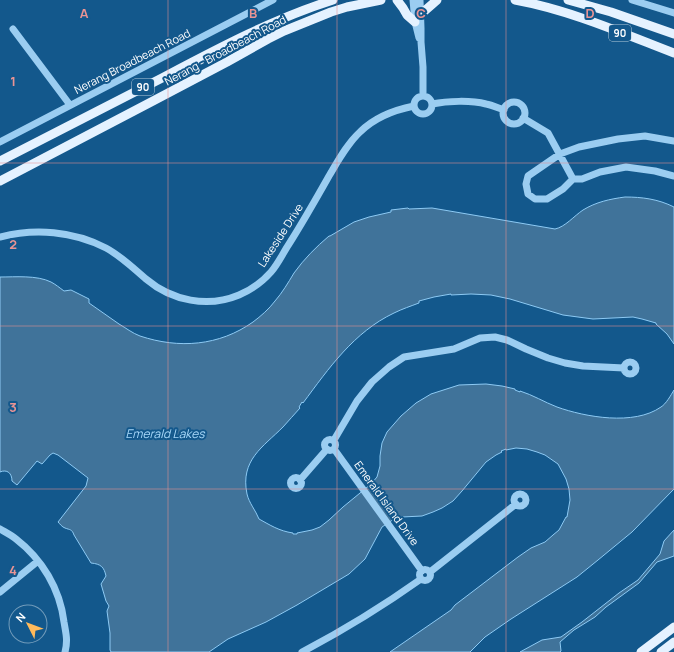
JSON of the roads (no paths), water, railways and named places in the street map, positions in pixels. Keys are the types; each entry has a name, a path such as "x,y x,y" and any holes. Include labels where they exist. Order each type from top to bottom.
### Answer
{"main road":[{"name":"Nerang - Broadbeach Road","path":"0,161 223,46 287,16 333,0"},
{"name":"Nerang - Broadbeach Road","path":"0,181 153,102 284,31 331,12 381,0"},
{"path":"397,0 404,8 407,15 415,22"},
{"path":"421,14 426,8 437,0"},
{"name":"90","path":"515,0 567,13 674,52"},
{"name":"90","path":"568,0 618,14 674,34"},
{"path":"641,652 674,627"},
{"path":"661,652 674,642"}],"street":[{"name":"Nerang Broadbeach Road","path":"0,142 274,0"},
{"path":"413,0 415,22 420,42 423,67 423,95"},
{"path":"420,0 420,42"},
{"path":"632,0 674,13"},
{"path":"13,29 70,105"},
{"path":"423,95 429,98 432,104 428,112 421,114 416,111 414,102 416,98 423,95"},
{"path":"432,104 454,101 485,103 504,110"},
{"path":"513,102 520,104 525,114 524,118 518,123 510,123 504,118 504,110 513,102"},
{"name":"Lakeside Drive","path":"0,237 22,233 48,232 77,237 100,245 122,258 152,284 170,295 184,299 208,302 219,301 250,289 261,282 271,272 296,233 346,147 359,132 386,114 414,106"},
{"path":"524,118 548,133 573,180"},
{"path":"674,141 645,136 618,139 579,147 560,154 528,176 526,184 528,194 535,199 547,199 563,189 573,180 582,179 600,172 626,167 655,171 674,176"},
{"path":"300,480 336,444 334,440 357,401 372,382 389,367 404,357 454,349 480,338 495,337 507,340 548,358 565,363 583,366 624,368"},
{"name":"Emerald Island Drive","path":"331,449 358,482 422,571"},
{"path":"430,572 516,504"},
{"path":"0,529 16,539 27,549 49,576 64,615 67,642 65,652"},
{"path":"0,592 38,561"},
{"path":"421,579 420,574 422,571 426,570 430,572"},
{"path":"421,579 425,581 429,580 431,577 430,572"},
{"path":"302,652 357,622 421,579"}],"water":[{"name":"Emerald Lakes","path":"625,197 650,199 674,207 674,344 656,323 633,317 593,319 563,315 510,299 491,295 451,294 419,301 419,303 380,321 367,330 343,352 303,403 302,402 299,407 300,408 255,455 247,472 246,482 248,497 259,519 271,526 297,534 320,527 371,484 377,477 380,466 382,443 387,432 401,416 416,403 431,394 459,385 486,384 515,389 568,411 609,418 624,418 650,413 663,406 674,390 674,489 632,532 577,577 485,637 470,652 390,652 451,610 455,605 518,557 531,548 545,542 559,530 567,517 570,500 569,489 566,479 558,464 545,455 527,449 506,449 486,462 453,501 442,508 422,516 394,519 382,527 365,559 349,574 266,622 228,639 209,652 111,652 107,611 109,606 101,584 106,576 104,570 102,566 91,563 71,530 63,527 58,522 86,486 88,478 58,455 53,453 42,464 37,461 17,485 12,481 9,472 0,472 0,277 39,278 51,282 64,291 71,290 89,299 89,303 119,324 140,336 169,343 198,343 226,336 240,330 256,320 273,304 294,273 315,249 329,236 354,222 391,212 391,210 432,208 555,229 559,228 583,210 593,205"},
{"path":"674,530 674,556 657,562 639,583 595,617 574,630 560,642 560,652 520,652 542,640 561,637 638,580 660,554 664,541"}]}
